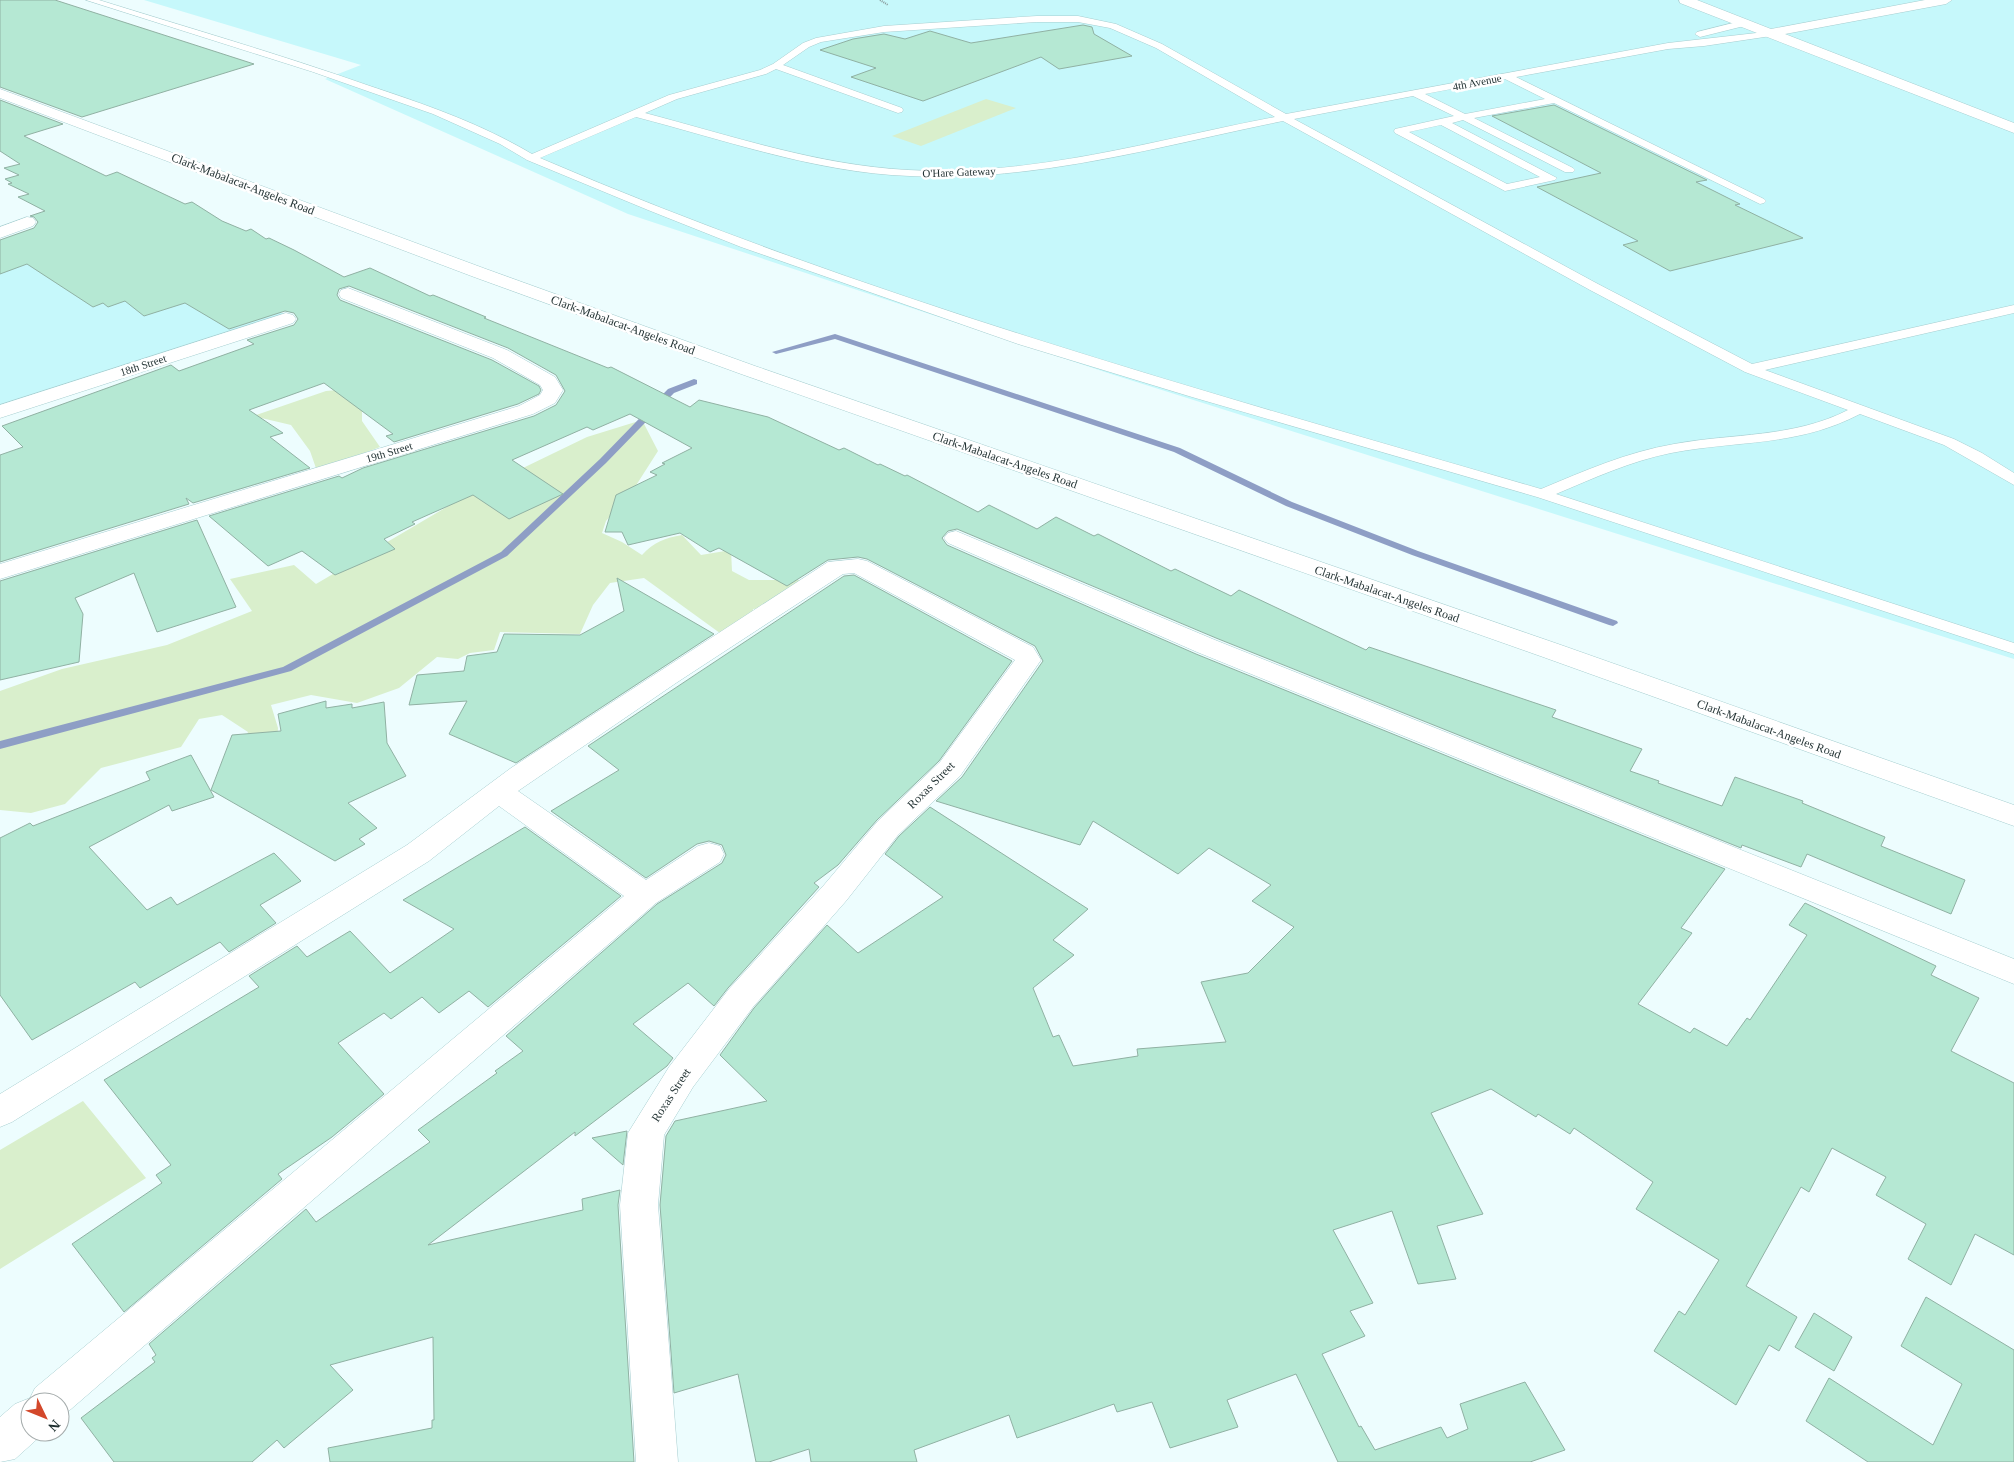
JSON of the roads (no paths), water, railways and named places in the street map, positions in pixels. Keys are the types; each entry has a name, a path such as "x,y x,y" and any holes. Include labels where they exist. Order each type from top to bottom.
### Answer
{"street":[{"path":"1685,0 2014,128"},
{"name":"4th Avenue","path":"1772,33 1946,0"},
{"name":"4th Avenue","path":"1745,23 1772,18 1798,28"},
{"path":"1798,28 1823,38"},
{"name":"Clark-Mabalacat-Angeles Road","path":"0,93 480,273 738,367 1533,645 2014,816"},
{"path":"0,233 27,222"},
{"name":"19th Street","path":"0,572 516,413 548,399 552,390 548,381 500,354 348,294"},
{"name":"18th Street","path":"0,412 286,319"},
{"path":"956,538 1206,646 2014,972"},
{"name":"Roxas Street","path":"499,792 675,671 837,567 858,566 1024,653 1028,660 950,769 888,828 835,893 741,998 681,1077 646,1134 639,1205 657,1462"},
{"path":"0,1112 418,853 499,792 645,895"},
{"path":"61,1392 645,895 710,854"},
{"path":"0,1444 20,1427"}],"lane":[{"path":"90,0 316,70 437,112 504,142 531,158 745,244 1023,341 1206,397 1542,494 2014,649"},
{"path":"531,158 687,92 741,78 776,66 806,45 819,40 849,34 950,23 1078,19 1113,26 1140,37 1672,329 1750,369 1949,442 1977,456 2014,480"},
{"name":"4th Avenue","path":"1668,46 1698,35 1745,23"},
{"name":"4th Avenue","path":"1285,118 1668,46 1772,33"},
{"path":"776,66 898,110"},
{"path":"1507,76 1760,200"},
{"path":"1415,93 1570,170"},
{"path":"1443,122 1551,178 1505,188 1399,131 1443,122 1553,100"},
{"name":"O'Hare Gateway","path":"635,113 820,160 864,169 926,173 999,170 1046,164 1285,118"},
{"path":"1429,147 1474,138"},
{"path":"1466,167 1511,157"},
{"path":"1750,369 2014,309"},
{"path":"1542,494 1621,462 1660,451 1693,445 1753,440 1784,435 1818,428 1860,410"}],"waterway":[{"path":"776,352 835,336 1177,450 1289,504 1415,553 1613,623"},
{"path":"0,745 287,669 504,554 603,461 671,391 694,382"}]}
